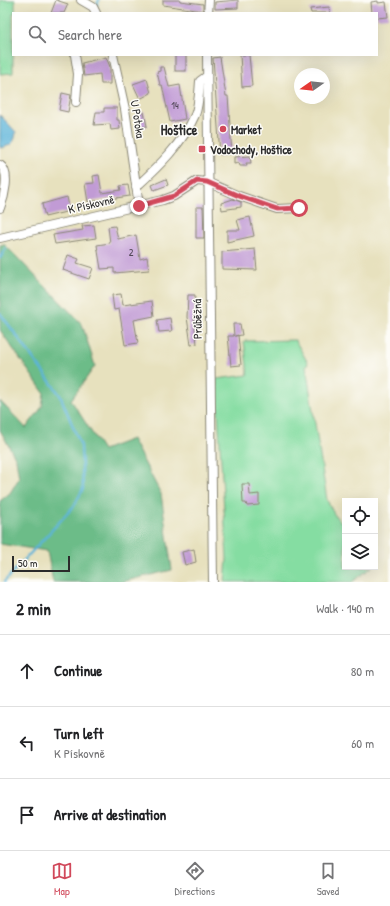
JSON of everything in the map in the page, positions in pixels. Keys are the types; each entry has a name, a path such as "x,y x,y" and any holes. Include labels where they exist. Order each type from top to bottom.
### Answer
{"street":[{"path":"82,0 94,8"},
{"path":"208,12 209,0"},
{"path":"75,56 78,74 76,102"},
{"name":"U Potoka","path":"112,56 125,109 139,206"},
{"name":"Průběžná","path":"207,56 207,182 213,582"},
{"path":"136,187 157,168 186,132 195,114 200,81 207,76"},
{"path":"0,165 4,168 6,188 0,208"},
{"name":"K Pískovně","path":"1,237 139,206 174,196 197,181 207,182"},
{"path":"207,182 239,196 277,209 299,208"}],"green space":[{"path":"0,0 15,0 15,12 12,12 13,73 0,74"},
{"path":"4,244 82,324 95,366 71,400 103,450 132,439 161,494 172,570 121,582 53,582 47,551 0,544 0,501 10,493 19,478 16,459 0,430 0,401 26,428 42,407 44,393 0,330 0,245"},
{"path":"295,340 308,363 306,366 327,500 336,517 342,522 342,570 368,570 352,582 225,582 227,559 216,379 248,375 244,341"}],"water":[{"path":"0,115 16,132 15,139 12,143 0,148"}],"building":[{"path":"56,0 68,4 64,12 51,12"},
{"path":"163,0 180,0 203,4 203,11 163,5"},
{"path":"238,0 238,8 215,9 215,2"},
{"path":"371,2 386,2 388,17 378,18 378,12 372,12"},
{"path":"329,7 330,12 311,12 310,9"},
{"path":"175,56 186,56 186,71 175,71"},
{"path":"240,56 249,56 252,86 242,87"},
{"path":"106,57 110,67 110,84 101,84 100,74 84,76 82,63"},
{"path":"220,57 226,96 228,96 232,154 220,155 213,58"},
{"path":"160,67 164,67 169,87 180,85 185,119 170,122 162,85 160,85 157,72 160,71"},
{"path":"147,79 151,93 140,99 133,84"},
{"path":"62,93 71,95 68,112 59,110"},
{"path":"104,108 117,108 117,120 119,120 120,129 111,130 110,124 94,125 96,112 104,112"},
{"path":"144,112 147,126 140,128 137,114"},
{"path":"250,156 251,163 246,163 247,166 240,166 239,163 234,164 234,157"},
{"path":"99,175 102,193 121,190 120,186 128,185 130,196 88,202 85,184 94,183 93,176"},
{"path":"166,179 168,185 154,190 152,185"},
{"path":"67,197 70,211 45,217 42,204"},
{"path":"233,199 241,202 241,207 222,210 221,203"},
{"path":"196,207 203,207 204,238 196,238"},
{"path":"250,217 254,236 227,242 227,230 240,230 237,220"},
{"path":"94,225 96,238 55,244 53,235 83,230 82,226"},
{"path":"115,226 118,239 136,235 140,259 147,257 149,270 114,273 114,268 101,269 97,245 110,243 108,227"},
{"path":"255,249 257,270 222,269 222,252"},
{"path":"68,255 79,259 77,263 93,268 89,279 63,270"},
{"path":"121,294 123,305 152,301 154,316 134,320 138,343 125,345 119,309 114,310 112,295"},
{"path":"188,295 195,295 194,319 197,344 191,345 187,317"},
{"path":"170,318 172,331 159,332 157,320"},
{"path":"233,324 240,324 242,335 238,336 241,365 231,366 228,336 234,336"},
{"path":"242,484 249,484 250,495 259,494 259,505 247,506 246,503 243,503"},
{"path":"194,549 196,562 185,565 182,552"}],"waterway":[{"path":"97,5 99,0"},
{"path":"0,258 6,248"},
{"path":"0,313 60,395 81,446 83,489 74,506 4,582"}],"place":[{"name":"Market","path":"223,129"},
{"name":"Vodochody, Hoštice","path":"202,149"}],"district":[{"name":"Hoštice","path":"179,129"}],"route":[{"path":"139,206 174,196 197,181 207,182 239,196 277,209 299,208"}]}
